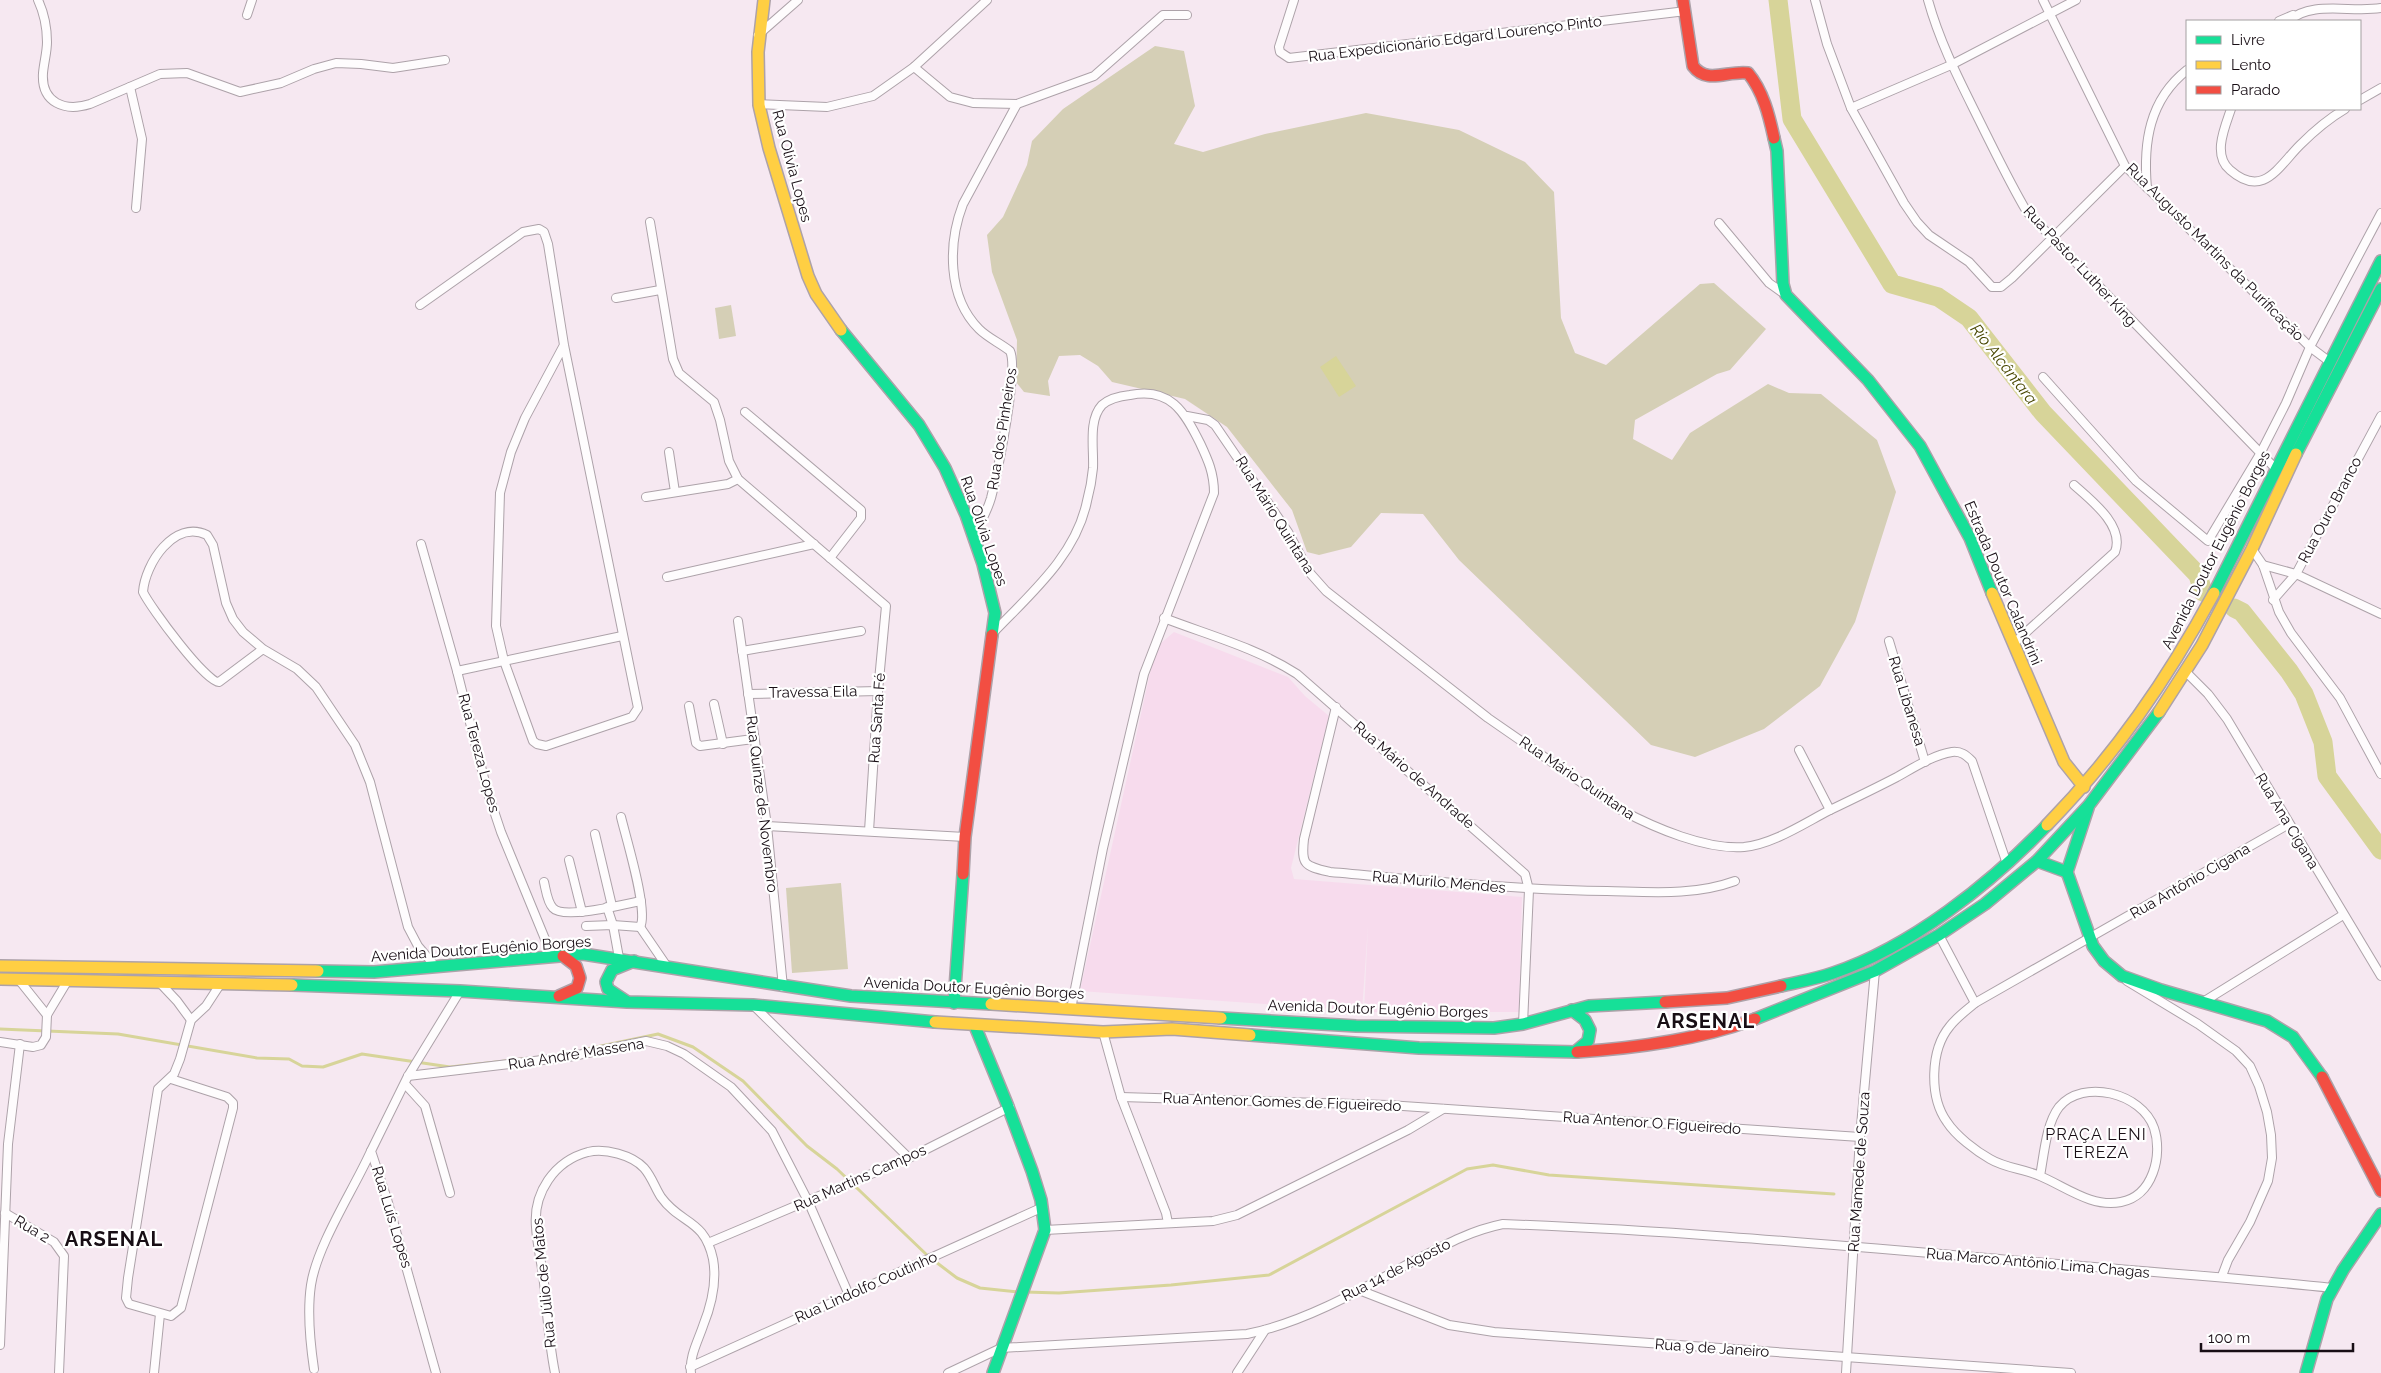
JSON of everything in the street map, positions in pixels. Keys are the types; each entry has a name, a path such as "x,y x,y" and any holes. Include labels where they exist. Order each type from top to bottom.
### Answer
{"main road":[{"name":"Rua Olívia Lopes","path":"764,0 758,35 759,104 766,140 804,266 815,293 932,444 952,482 973,536 995,613 965,837 954,1003"},
{"path":"1684,5 1693,66 1698,73 1709,77 1741,72 1748,74 1758,84 1778,151 1783,277 1786,296"},
{"name":"Avenida Doutor Eugênio Borges","path":"0,966 374,972 583,954 619,958 783,988 851,996 1346,1025 1450,1029 1494,1028 1523,1024 1572,1010 1611,1004 1727,998 1779,988 1833,973 1880,953 1940,918 2007,864 2053,821 2084,787 2149,702 2189,639 2230,562 2275,468 2381,261"},
{"name":"Avenida Doutor Eugênio Borges","path":"0,979 159,981 460,991 627,1002 753,1005 975,1026 1103,1032 1172,1029 1420,1048 1575,1052 1617,1049 1665,1042 1733,1027 1797,1004 1875,971 1939,935 1985,904 2037,861 2089,806 2151,725 2202,646 2252,549 2299,447 2381,289"},
{"name":"Estrada Doutor Calandrini","path":"1786,296 1868,380 1920,446 1970,538 2064,762 2084,787"},
{"path":"2089,806 2067,872 2093,946 2104,961 2122,976 2267,1021 2293,1038 2322,1077 2381,1191"},
{"path":"2037,861 2067,872"},
{"path":"556,998 573,991 580,983 579,969 575,963 558,956"},
{"path":"627,1002 608,990 606,982 612,970 635,961"},
{"path":"1572,1010 1587,1021 1590,1033 1587,1043 1575,1052"},
{"path":"975,1026 1010,1108 1043,1207 1045,1230 993,1373"},
{"path":"2306,1373 2322,1312 2332,1288 2381,1214"}],"street":[{"path":"38,0 46,28 47,45 43,74 44,88 56,103 66,108 78,108 160,74 187,72 240,92 281,83 314,69 336,63 393,68 445,60"},
{"path":"247,16 252,0"},
{"path":"758,35 798,0"},
{"path":"759,104 828,108 873,96 914,67 987,0"},
{"name":"Rua Expedicionário Edgard Lourenço Pinto","path":"1294,0 1280,47 1280,52 1289,58 1684,5"},
{"path":"1815,0 1827,44 1851,108 1917,222 1929,235 1969,262 1992,287 2001,287 2012,278 2125,166"},
{"name":"Rua Pastor Luther King","path":"1928,0 1936,28 1951,65 2011,186 2027,212 2275,468"},
{"name":"Rua Augusto Martins da Purificação","path":"2043,0 2125,166 2310,347 2330,362"},
{"path":"1851,108 1951,65 2049,12 2076,0"},
{"path":"2281,20 2320,7 2362,11 2381,8"},
{"path":"914,67 950,97 973,103 1017,104 1094,76 1163,14 1187,15"},
{"path":"2290,20 2296,14"},
{"path":"2147,188 2145,158 2154,114 2163,93 2186,71"},
{"path":"130,87 142,139 136,208"},
{"path":"2361,99 2381,88"},
{"name":"Rua dos Pinheiros","path":"973,536 991,498 1013,364 1010,351 977,328 961,303 955,285 953,266 957,228 963,204 1017,104"},
{"path":"2231,110 2223,132 2220,151 2226,167 2237,176 2251,182 2264,180 2280,169 2314,132 2328,119 2343,110"},
{"path":"2043,378 2136,481 2208,541 2260,454 2286,402 2310,347 2377,226 2381,213"},
{"path":"650,222 660,290 674,359 679,373 714,402 729,461 738,479 830,558 861,518 861,510 745,412"},
{"name":"Estrada Doutor Calandrini","path":"1719,224 1769,283 1786,296"},
{"path":"420,305 523,232 538,229 544,232 548,244 564,345 637,704 636,714 632,717 546,746 533,741 504,661 496,626 500,494 504,474 525,418 564,345"},
{"path":"616,298 660,290"},
{"path":"992,634 1071,546 1083,520 1088,500 1093,468 1094,424 1101,406 1110,399 1144,392 1157,395 1172,402 1187,416 1214,476 1214,493 1164,618 1144,674 1103,848 1071,1009"},
{"name":"Rua Mário Quintana","path":"1187,416 1208,420 1215,425 1288,532 1310,573 1326,591 1488,718 1621,810 1637,819 1689,838 1734,846 1755,844 1770,839 1925,762 1952,752 1966,755 1972,761 2007,864"},
{"name":"Rua Ouro Branco","path":"2273,600 2296,574 2381,416"},
{"path":"669,452 675,492"},
{"path":"646,497 728,484 738,479"},
{"path":"2013,644 2115,552 2117,538 2114,528 2093,502 2074,485"},
{"path":"263,649 224,680 215,682 193,660 143,592 147,576 159,554 171,538 190,530 207,535 213,545 226,603 233,619 243,632 263,649 297,669 316,687 355,745 370,782 408,927 418,946 436,967"},
{"name":"Rua Tereza Lopes","path":"422,544 487,790 501,832 558,956"},
{"path":"667,577 814,544"},
{"path":"2252,549 2264,564 2273,600 2291,633 2340,698 2381,774"},
{"name":"Rua Santa Fé","path":"830,558 886,606 878,691 869,831"},
{"path":"2264,564 2296,574 2381,614"},
{"name":"Rua Mário de Andrade","path":"1164,618 1250,650 1282,665 1336,707 1525,874 1529,890 1523,1024"},
{"name":"Rua Quinze de Novembro","path":"738,621 753,739 767,826 783,988"},
{"path":"742,651 862,631"},
{"path":"457,671 622,636"},
{"name":"Rua Libanesa","path":"1889,640 1925,762"},
{"name":"Rua Ana Cigana","path":"2186,672 2228,718 2289,824 2381,976"},
{"name":"Travessa Eila","path":"748,694 878,691"},
{"path":"714,704 723,744"},
{"path":"690,706 696,742 705,747 753,739"},
{"name":"Rua Murilo Mendes","path":"1336,707 1304,839 1303,860 1307,866 1330,872 1529,890 1704,890 1735,881"},
{"path":"1800,750 1830,810"},
{"path":"621,817 641,901 643,918 640,927"},
{"name":"Rua Antônio Cigana","path":"2040,1176 1991,1160 1947,1123 1938,1104 1935,1067 1940,1044 1950,1027 1975,1003 2289,824"},
{"path":"767,826 965,837"},
{"path":"594,834 619,958"},
{"path":"569,860 582,912"},
{"path":"544,882 553,908 561,912 582,912 641,901"},
{"path":"2203,1002 2343,915"},
{"path":"586,926 640,927"},
{"path":"640,927 667,967"},
{"path":"1939,935 1975,1003"},
{"name":"Rua Mamede de Souza","path":"1846,1373 1860,1137 1875,971"},
{"path":"2122,976 2135,987 2198,1024 2236,1051 2250,1066 2259,1086 2267,1112 2271,1135 2272,1158 2268,1181 2222,1276"},
{"path":"19,980 48,1015"},
{"path":"0,1042 37,1047 46,1037 48,1015 68,980"},
{"path":"159,981 191,1020"},
{"path":"171,1079 227,1097 233,1103 181,1308 174,1315 160,1314 130,1304 126,1298 158,1089 171,1079 187,1038 191,1020 206,1006 221,983"},
{"name":"Rua Luís Lopes","path":"436,1373 387,1199 371,1151 406,1080 460,991"},
{"path":"753,1005 910,1158"},
{"path":"1103,1032 1121,1097 1168,1223"},
{"name":"Rua André Massena","path":"406,1080 568,1057 646,1041 667,1046 710,1070 750,1106 772,1131 808,1201 849,1295"},
{"name":"Rua 2","path":"20,1044 8,1144 5,1213 54,1242 64,1256 59,1373"},
{"path":"406,1080 425,1106 450,1193"},
{"path":"2092,1092 2112,1094 2128,1100 2146,1115 2154,1128 2158,1155 2153,1174 2141,1192 2122,1202 2100,1202 2080,1196 2040,1176 2050,1128 2058,1108 2070,1097 2092,1092"},
{"name":"Rua Antenor Gomes de Figueiredo","path":"1121,1097 1443,1108"},
{"name":"Rua Martins Campos","path":"708,1243 910,1158 1010,1108"},
{"path":"1045,1230 1214,1221 1237,1215 1408,1130 1443,1108"},
{"name":"Rua Antenor O Figueiredo","path":"1443,1108 1860,1137"},
{"path":"314,1372 310,1340 312,1284 326,1243 371,1151"},
{"name":"Rua Júlio de Matos","path":"555,1373 546,1319 536,1212 541,1192 560,1166 587,1152 599,1151 634,1160 644,1168 661,1198 677,1213 701,1230 708,1243 713,1262 713,1293 690,1370"},
{"name":"Rua Lindolfo Coutinho","path":"690,1370 1043,1207"},
{"path":"0,1345 5,1213"},
{"name":"Rua 14 de Agosto","path":"948,1373 1001,1348 1247,1334 1265,1330 1359,1290 1462,1236 1481,1228 1503,1224 1853,1247"},
{"name":"Rua Marco Antônio Lima Chagas","path":"1853,1247 2148,1272 2222,1276 2332,1288"},
{"name":"Rua 9 de Janeiro","path":"1359,1290 1430,1319 1468,1329 2071,1373"},
{"path":"154,1373 160,1314"},
{"path":"1237,1373 1265,1330"}],"shaded area":[{"path":"1155,46 1184,51 1195,106 1174,144 1203,152 1265,134 1366,113 1459,130 1525,162 1554,192 1561,318 1575,353 1606,365 1700,284 1714,283 1766,329 1730,370 1717,374 1635,420 1633,439 1672,460 1690,433 1768,384 1789,393 1821,394 1877,440 1896,492 1855,622 1820,686 1764,729 1695,757 1651,745 1459,560 1423,514 1381,513 1351,547 1319,555 1307,552 1292,510 1227,427 1185,399 1112,382 1098,366 1080,355 1059,356 1048,381 1050,396 1024,392 1016,382 1017,340 992,272 987,235 1003,217 1027,165 1032,141 1063,109"},
{"path":"731,305 736,336 719,339 715,308"},
{"path":"1336,356 1356,386 1339,397 1320,367"},
{"path":"1174,632 1288,677 1305,696 1329,716 1291,868 1294,879 1522,897 1519,1012 1364,1012 1368,925 1362,1011 1080,991 1154,655 1160,644"},
{"path":"841,883 848,969 792,973 786,888"}],"waterway":[{"name":"Rio Alcântara","path":"1778,0 1792,119 1892,284 1938,297 1969,318 2043,413 2198,575 2203,592"},
{"name":"Rio Alcântara","path":"2234,608 2242,612 2289,671 2304,694 2323,742 2327,776 2381,850"},
{"path":"0,1029 118,1034 257,1058 289,1059 302,1066 323,1067 362,1054 450,1067 541,1057"},
{"path":"582,1050 658,1034 693,1047 743,1081 807,1146 837,1169 928,1256 957,1278 980,1288 1019,1292"},
{"path":"1025,1292 1059,1293 1171,1285 1269,1275 1467,1169 1493,1165 1549,1175 1834,1194"}],"traffic: fast":[{"path":"1774,138 1777,151 1783,284 1786,295 1868,380 1920,446 1970,538 1992,593"},
{"path":"2214,593 2381,261"},
{"path":"2296,454 2381,289"},
{"path":"841,330 919,425 945,468 966,515 983,564 995,613 992,635"},
{"path":"1755,1019 1875,971 1939,935 1985,904 2037,861 2089,805 2159,712"},
{"path":"2088,808 2067,872 2093,946 2104,961 2122,976 2161,990 2267,1021 2293,1037 2322,1077"},
{"path":"1781,986 1814,979 1862,962 1920,930 1975,891 2047,825"},
{"path":"2037,861 2067,872"},
{"path":"954,1003 963,874"},
{"path":"318,971 374,972 583,954 851,996 991,1004"},
{"path":"626,1001 608,989 606,982 612,970 634,961"},
{"path":"292,985 460,991 627,1002 753,1005 935,1022"},
{"path":"1221,1018 1356,1026 1494,1028 1523,1024 1589,1006 1665,1002"},
{"path":"1572,1010 1585,1020 1590,1030 1588,1041 1575,1052"},
{"path":"975,1026 1032,1171 1041,1200 1045,1230 993,1373"},
{"path":"1250,1035 1419,1048 1577,1052"},
{"path":"2306,1373 2327,1299 2343,1270 2381,1214"}],"traffic: slow":[{"path":"764,0 758,52 759,105 769,148 808,276 816,294 841,330"},
{"path":"2159,712 2202,645 2252,549 2296,454"},
{"path":"1992,593 2064,762 2084,787"},
{"path":"2047,825 2072,799 2138,715 2178,656 2214,593"},
{"path":"0,966 318,971"},
{"path":"0,979 292,985"},
{"path":"991,1004 1221,1018"},
{"path":"935,1022 1103,1032 1172,1029 1250,1035"}],"traffic: jam":[{"path":"1683,0 1693,66 1699,72 1711,76 1748,73 1762,95 1774,138"},
{"path":"963,874 965,837 992,635"},
{"path":"559,996 577,988 580,978 576,966 563,956"},
{"path":"1665,1002 1727,998 1781,986"},
{"path":"1577,1052 1622,1048 1689,1038 1755,1019"},
{"path":"2322,1077 2381,1191"}],"district":[{"name":"ARSENAL","path":"1706,1021"},
{"name":"PRAÇA LENI TEREZA","path":"2096,1143"},
{"name":"ARSENAL","path":"114,1239"}]}
